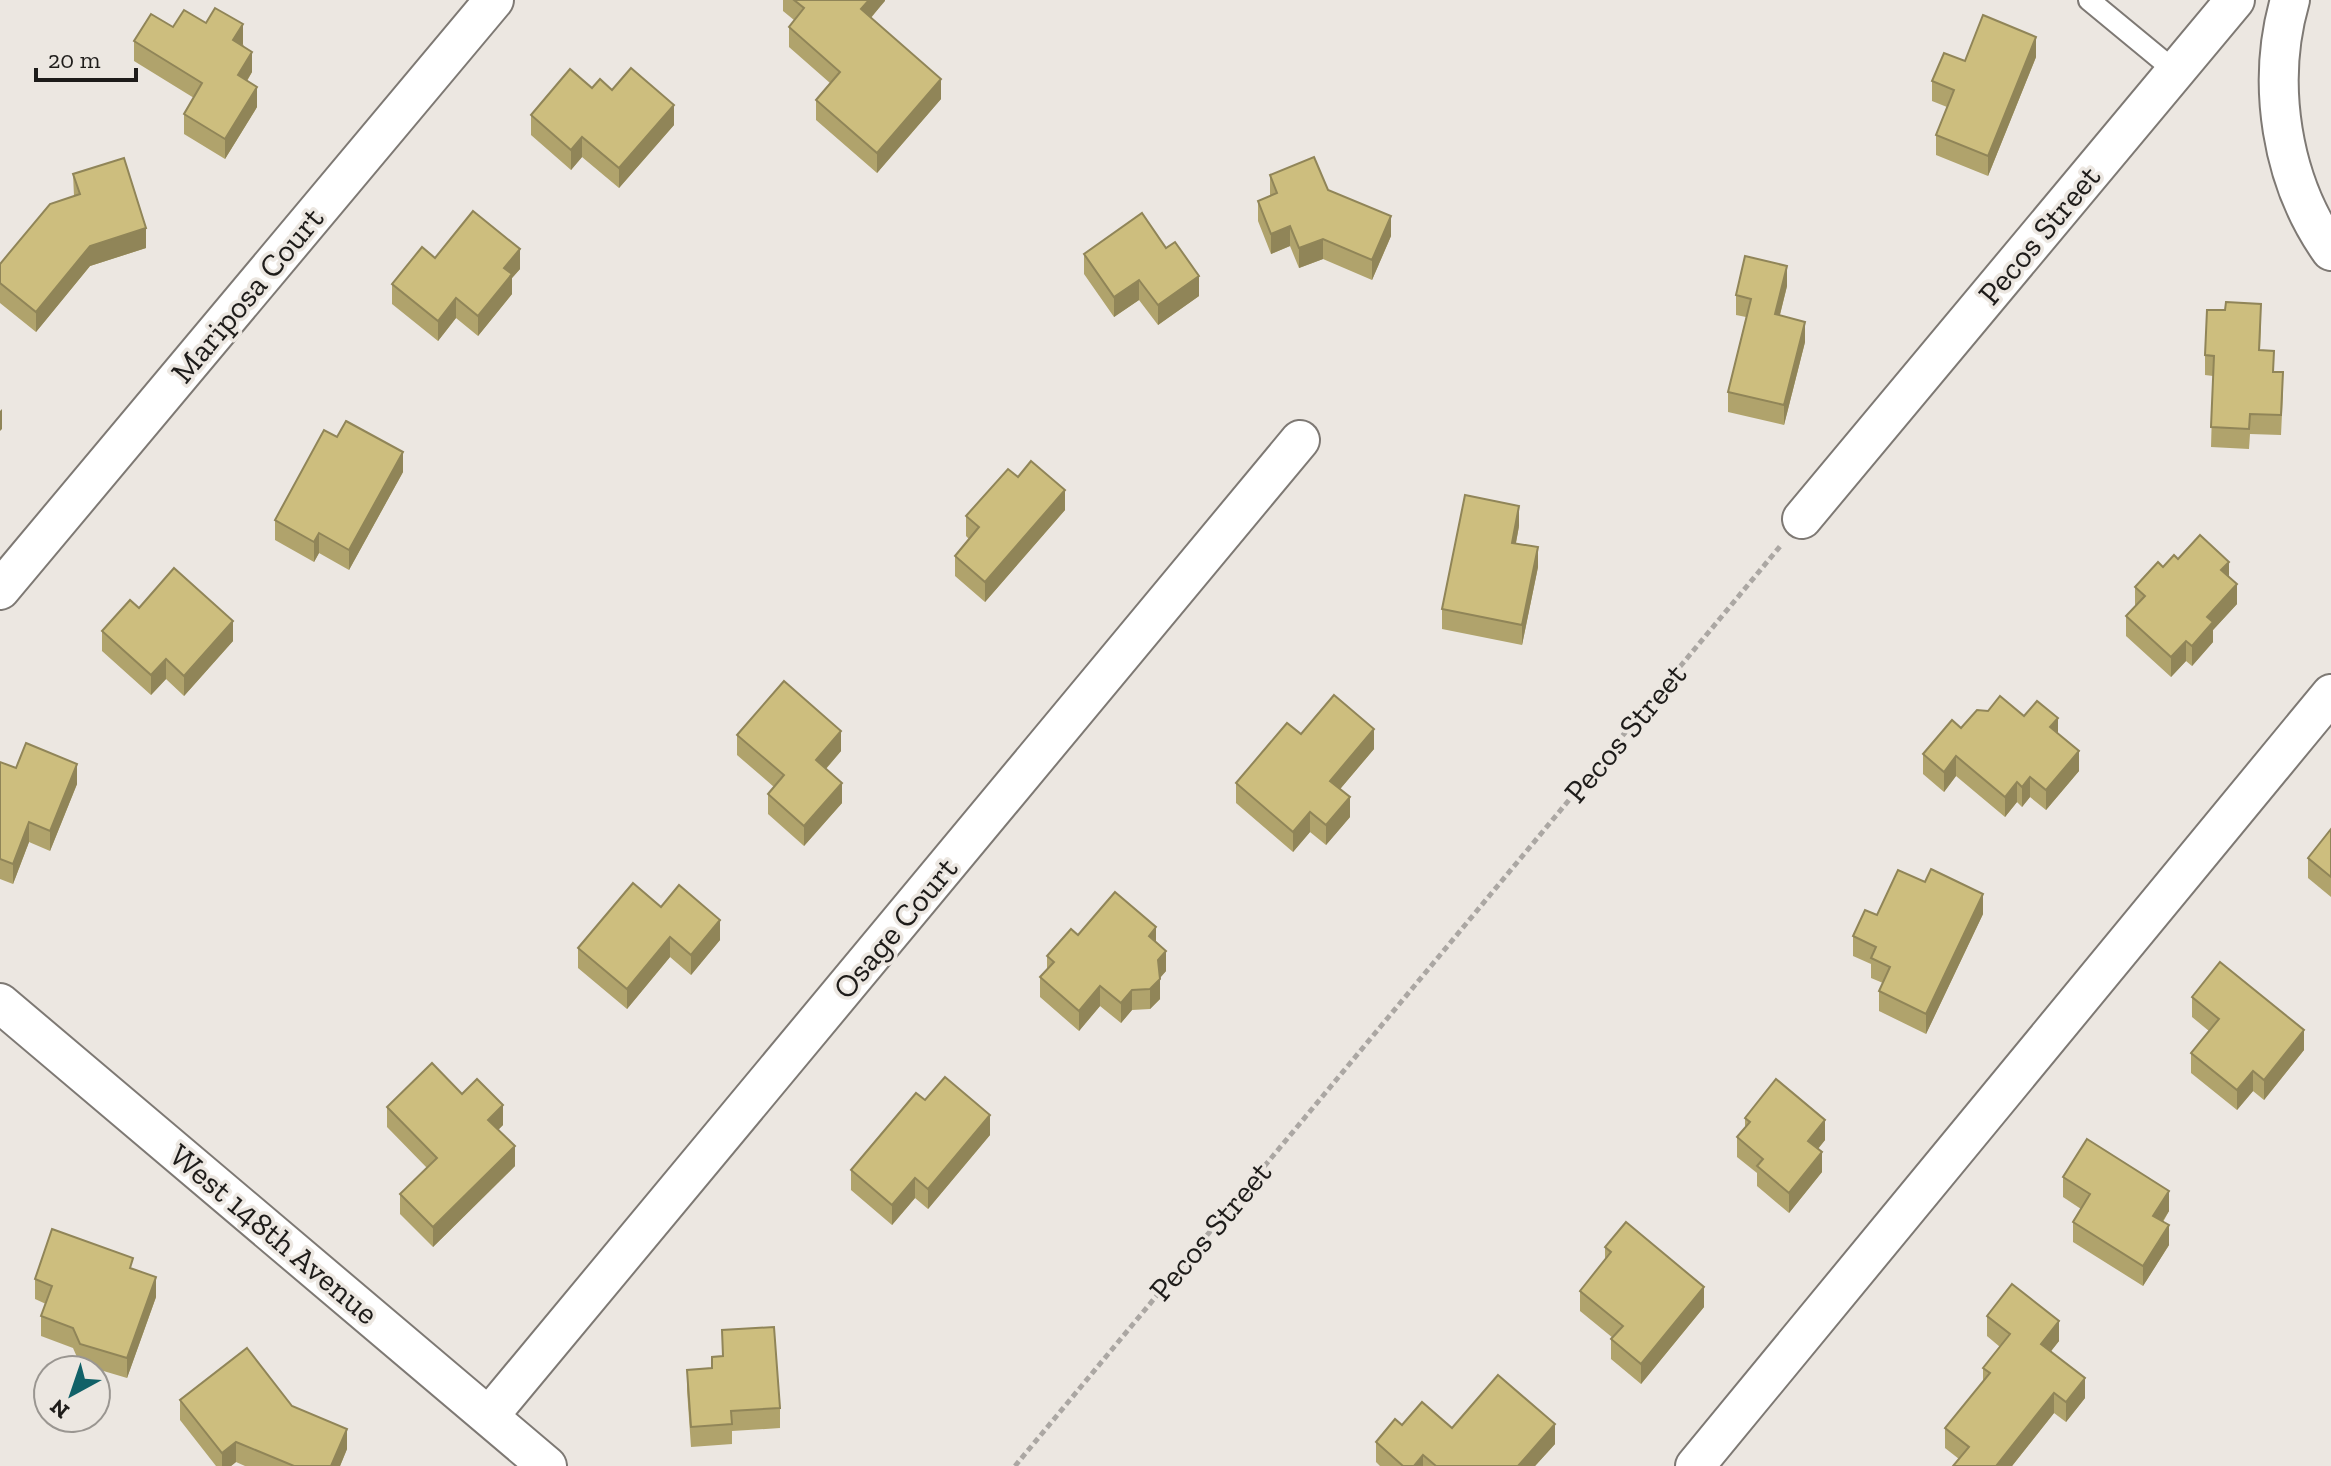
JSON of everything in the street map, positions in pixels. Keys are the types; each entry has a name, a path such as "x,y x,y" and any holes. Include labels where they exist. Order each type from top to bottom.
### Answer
{"street":[{"name":"Mariposa Court","path":"0,590 494,0"},
{"name":"Pecos Street","path":"1802,519 2235,0"},
{"path":"2290,0 2280,47 2280,109 2288,156 2305,207 2331,251"},
{"name":"Osage Court","path":"489,1416 1300,440"},
{"path":"1695,1466 2331,694"},
{"name":"West 148th Avenue","path":"0,1003 547,1466"}],"lane":[{"path":"2089,0 2175,71"}],"path":[{"name":"Pecos Street","path":"1015,1466 1802,519"}],"building":[{"path":"794,0 869,0 861,9 941,79 877,153 816,100 840,72 789,27 804,8"},
{"path":"215,8 243,24 233,40 252,52 238,75 257,87 225,139 184,114 202,83 134,41 151,14 173,27 184,10 206,23"},
{"path":"1983,15 2036,37 1988,156 1936,135 1954,90 1932,81 1944,53 1965,61"},
{"path":"631,68 674,105 619,168 582,137 571,150 531,115 570,69 592,88 600,79 612,90"},
{"path":"1314,157 1328,190 1391,216 1372,260 1323,239 1299,248 1290,226 1271,234 1258,201 1277,193 1270,175"},
{"path":"124,158 146,228 90,246 36,312 0,283 0,264 50,204 80,194 73,174"},
{"path":"473,211 520,249 504,268 512,274 478,316 456,298 438,321 392,284 422,247 435,258"},
{"path":"1142,213 1166,248 1175,242 1199,276 1158,305 1139,280 1114,297 1084,254"},
{"path":"1745,256 1787,266 1775,314 1805,322 1784,405 1728,392 1751,299 1736,295"},
{"path":"2226,302 2261,304 2259,350 2274,351 2273,372 2283,372 2281,415 2250,414 2249,429 2211,427 2214,356 2205,355 2207,310 2225,310"},
{"path":"346,421 403,452 349,550 319,533 314,542 275,520 324,430 337,437"},
{"path":"1031,461 1065,490 985,582 955,556 979,527 966,516 1008,469 1018,477"},
{"path":"1465,495 1519,506 1512,543 1538,547 1522,625 1442,609"},
{"path":"2200,535 2229,562 2221,570 2237,584 2207,617 2213,622 2192,646 2186,641 2171,657 2126,616 2145,596 2135,587 2158,562 2163,567 2174,555 2178,559"},
{"path":"174,568 233,621 184,676 166,659 151,675 102,631 130,600 139,608"},
{"path":"784,681 841,731 816,760 842,783 804,826 768,794 784,775 737,735"},
{"path":"1334,695 1374,729 1330,781 1350,797 1326,825 1310,812 1293,832 1236,783 1287,723 1301,734"},
{"path":"2000,696 2024,716 2037,701 2058,718 2050,727 2079,751 2046,790 2030,777 2022,787 2017,782 2005,797 1956,756 1944,772 1923,754 1952,720 1961,728 1977,710 1988,711"},
{"path":"26,743 77,764 50,831 29,822 13,864 0,859 0,762 16,768"},
{"path":"2331,829 2331,877 2308,858"},
{"path":"1931,869 1983,894 1926,1014 1879,991 1890,967 1871,958 1876,947 1853,936 1865,910 1877,915 1898,870 1925,882"},
{"path":"633,883 661,907 679,885 720,920 691,955 670,937 627,989 578,948"},
{"path":"1115,892 1156,927 1149,936 1166,951 1158,960 1160,979 1150,989 1132,990 1121,1003 1100,986 1079,1011 1040,977 1054,962 1047,956 1071,929 1078,935"},
{"path":"2220,962 2304,1030 2264,1080 2253,1071 2237,1090 2191,1053 2219,1019 2192,997"},
{"path":"432,1063 462,1094 477,1079 503,1105 488,1120 515,1146 433,1227 400,1194 437,1158 387,1107"},
{"path":"945,1077 990,1115 928,1189 915,1178 892,1205 851,1170 916,1093 925,1100"},
{"path":"1776,1079 1825,1120 1808,1141 1822,1152 1789,1193 1757,1166 1763,1159 1737,1137 1750,1122 1745,1118"},
{"path":"2087,1139 2169,1191 2153,1216 2169,1225 2143,1266 2073,1222 2090,1194 2063,1177"},
{"path":"1626,1222 1704,1287 1641,1364 1611,1339 1623,1326 1580,1291 1611,1252 1605,1247"},
{"path":"52,1229 133,1258 130,1268 156,1277 127,1358 80,1344 73,1328 41,1316 52,1286 35,1279"},
{"path":"2012,1284 2059,1321 2041,1344 2085,1378 2066,1402 2054,1393 1996,1466 1953,1466 1969,1447 1945,1428 1990,1373 1983,1368 2010,1334 1987,1316"},
{"path":"774,1327 780,1408 731,1411 732,1424 691,1427 687,1370 712,1368 712,1357 723,1356 722,1330"},
{"path":"247,1348 292,1406 347,1429 331,1466 294,1466 236,1442 222,1453 180,1400"},
{"path":"1498,1375 1555,1424 1518,1466 1436,1466 1423,1455 1414,1466 1403,1466 1376,1442 1395,1419 1402,1425 1422,1402 1452,1428"}]}
